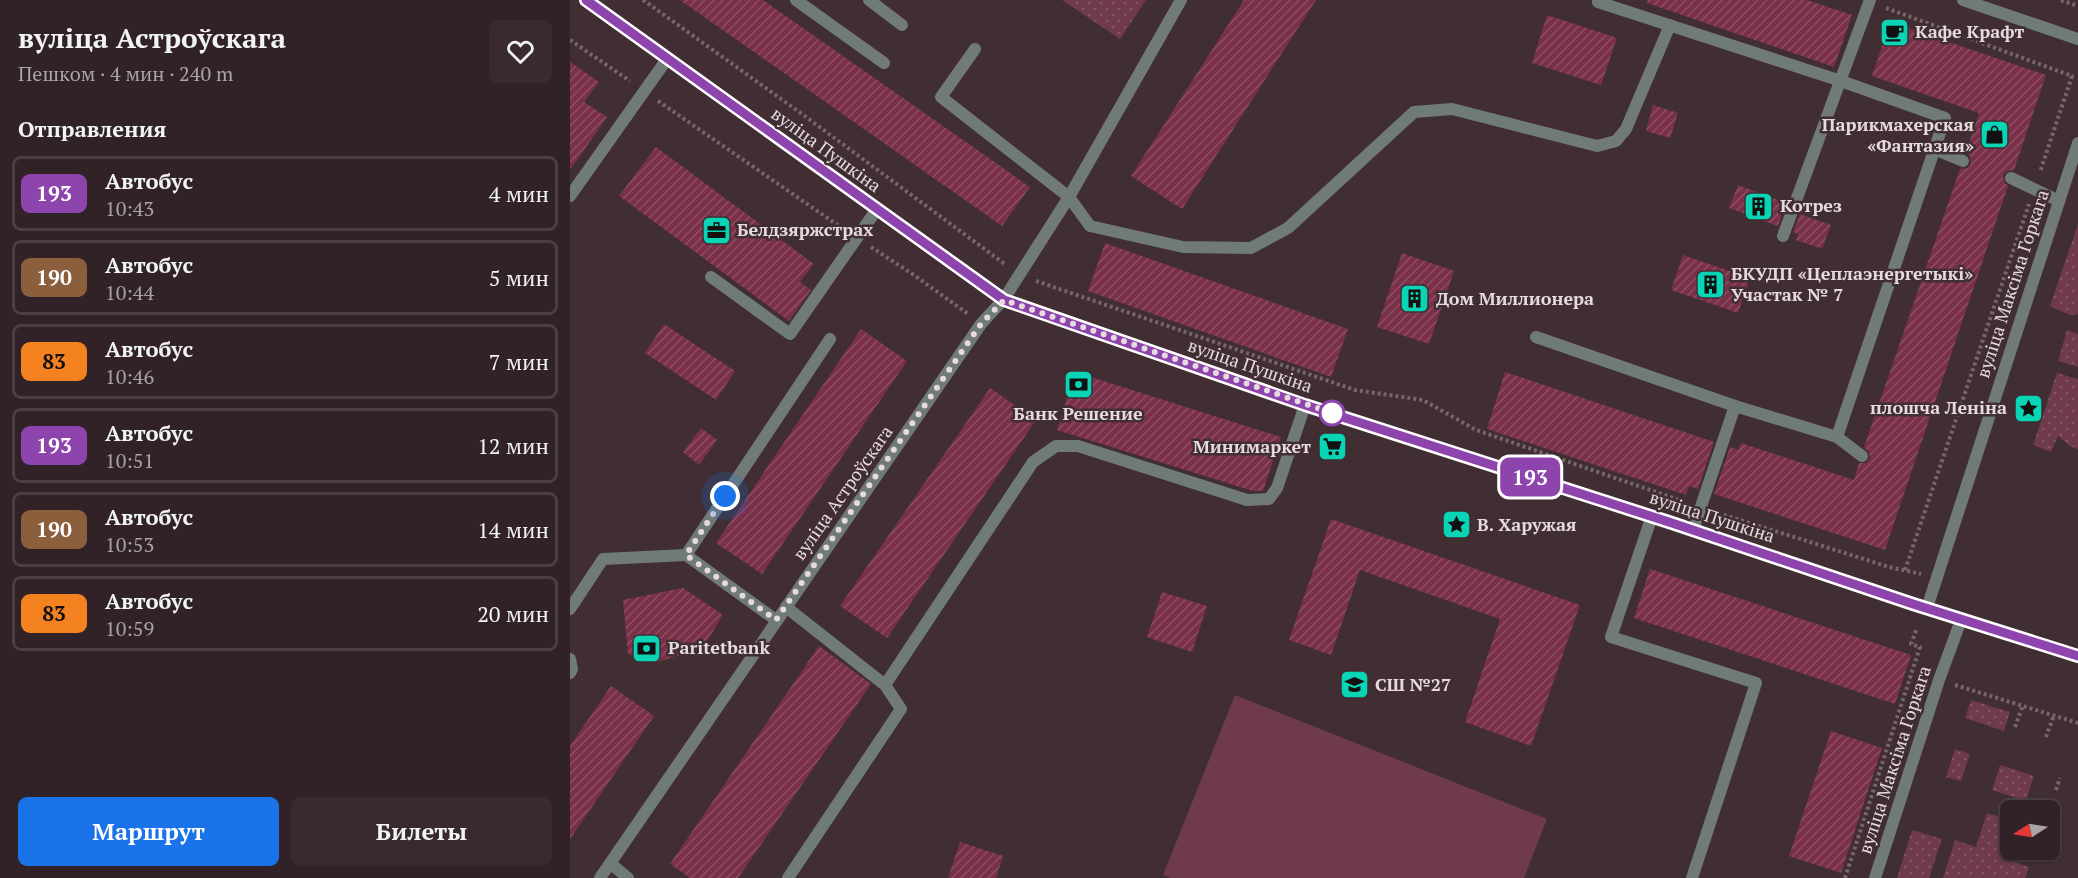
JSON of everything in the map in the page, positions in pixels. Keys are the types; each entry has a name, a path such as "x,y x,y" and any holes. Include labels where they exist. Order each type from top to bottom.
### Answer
{"main road":[{"name":"вуліца Пушкіна","path":"586,0 1004,300 1305,405 1652,516 1961,620 2078,656"}],"street":[{"path":"796,0 884,63"},
{"path":"869,0 902,25"},
{"name":"вуліца Астроўскага","path":"600,878 981,324 1004,300 1069,197 1181,0"},
{"path":"1598,0 1598,2 1841,81 1945,118 1837,437"},
{"path":"1963,0 2078,39"},
{"path":"1783,236 1870,1"},
{"path":"975,49 940,97 1069,197 1090,226 1183,247 1251,248 1288,228 1414,112 1452,109 1597,146 1617,141 1626,129 1670,25"},
{"path":"570,196 667,59"},
{"name":"вуліца Максіма Горкага","path":"1927,608 2078,143"},
{"path":"1934,149 1963,161"},
{"path":"2011,178 2059,201"},
{"path":"711,277 790,334 877,209"},
{"path":"1536,338 1735,406 1837,437 1862,456"},
{"path":"686,555 830,339"},
{"path":"885,685 1033,462 1056,446 1078,447 1247,500 1269,499 1277,488 1305,405"},
{"path":"1693,530 1735,406"},
{"path":"1652,516 1611,637 1756,683 1692,878"},
{"path":"570,609 603,559 686,555 776,620"},
{"path":"786,607 885,685 901,709 788,878"},
{"name":"вуліца Максіма Горкага","path":"1875,878 1939,680 1961,620"},
{"path":"570,659 572,669 570,673"},
{"path":"610,863 628,878"}],"path":[{"path":"643,0 802,114 1019,275 1355,390 1423,400 1476,430 1700,507 1889,567 1936,577"},
{"path":"2061,0 2078,6"},
{"path":"1870,1 2072,76 1905,570"},
{"path":"570,40 969,315"},
{"path":"1845,878 1920,647 1911,644 1917,628"},
{"path":"1953,684 2078,723"},
{"path":"2015,727 2022,705"},
{"path":"2046,737 2054,715"},
{"path":"2056,790 2060,778"}],"shaded area":[{"path":"1062,0 1146,0 1120,39"},
{"path":"2078,224 2078,314 2070,315 2050,306"},
{"path":"2067,330 2078,334 2078,367 2058,361"},
{"path":"2057,373 2078,379 2078,449 2070,446 2058,436 2051,452 2033,445"},
{"path":"1235,695 1547,819 1524,878 1170,878 1163,875"},
{"path":"1971,700 2010,712 2004,731 1965,718"},
{"path":"1955,749 1970,754 1961,781 1946,777"},
{"path":"2000,765 2034,776 2026,800 1992,790"},
{"path":"1987,813 2000,817 2000,860 2009,860 2029,867 2025,878 1943,878 1955,840 1976,847"},
{"path":"1912,830 1942,839 1929,878 1897,878"}],"building":[{"path":"680,0 763,0 1030,187 1002,226"},
{"path":"1244,0 1316,0 1182,209 1131,176"},
{"path":"1648,0 1807,0 1852,15 1834,67 1647,3"},
{"path":"1547,15 1617,38 1601,85 1532,63"},
{"path":"1890,22 2046,75 2014,170 2007,171 2003,175 2004,182 2008,186 1885,550 1714,494 1730,447 1738,450 1741,443 1854,480 1859,463 1866,463 1870,458 1869,452 1864,447 1960,169 1968,168 1971,164 1970,156 1966,153 1979,113 1872,76"},
{"path":"570,62 599,82 584,102 607,117 570,170"},
{"path":"1653,105 1678,113 1670,138 1646,131"},
{"name":"Белдзяржстрах","path":"656,147 814,264 800,282 811,290 789,321 619,196"},
{"name":"Котрез","path":"1738,185 1786,203 1778,226 1729,208"},
{"path":"1800,214 1831,225 1822,249 1796,240 1798,234 1793,232"},
{"path":"1105,243 1348,329 1331,377 1088,291"},
{"name":"Дом Миллионера","path":"1402,253 1454,271 1429,344 1377,327"},
{"name":"БКУДП «Цеплаэнергетыкі» Участак № 7","path":"1683,255 1750,278 1738,313 1671,290"},
{"path":"664,324 735,371 716,400 645,353"},
{"path":"861,329 907,361 762,574 716,543"},
{"path":"1075,372 1281,437 1263,491 1253,491 1057,430"},
{"path":"1505,372 1714,442 1698,489 1689,486 1686,495 1487,429"},
{"path":"990,388 1036,420 887,638 840,606"},
{"path":"701,428 717,440 699,465 683,452"},
{"path":"1331,519 1580,605 1531,746 1465,722 1500,619 1360,570 1331,655 1289,640"},
{"path":"1650,569 1911,655 1895,704 1634,618"},
{"path":"683,588 723,615 703,648 658,662 628,654 623,600"},
{"path":"1162,592 1207,606 1192,652 1147,637"},
{"path":"819,646 871,684 738,878 690,878 670,864"},
{"path":"611,686 654,716 570,839 570,746"},
{"path":"1831,731 1882,748 1841,873 1789,856"},
{"path":"960,842 1003,856 996,878 948,878"}],"bus line":[{"name":"193","path":"586,0 1004,300 1305,405 1672,523 1961,620 2078,656"}],"place":[{"name":"Кафе Крафт","path":"1894,32"},
{"name":"Парикмахерская «Фантазия»","path":"1995,135"},
{"name":"Котрез","path":"1759,206"},
{"name":"Белдзяржстрах","path":"716,230"},
{"name":"БКУДП «Цеплаэнергетыкі» Участак № 7","path":"1710,284"},
{"name":"Дом Миллионера","path":"1415,299"},
{"name":"Банк Решение","path":"1078,385"},
{"name":"плошча Леніна","path":"2028,408"},
{"name":"Минимаркет","path":"1332,447"},
{"name":"В. Харужая","path":"1456,525"},
{"name":"Paritetbank","path":"647,648"},
{"name":"СШ №27","path":"1354,685"}],"route":[{"path":"725,496 686,555 776,620 981,324 1004,300 1332,413"}]}
